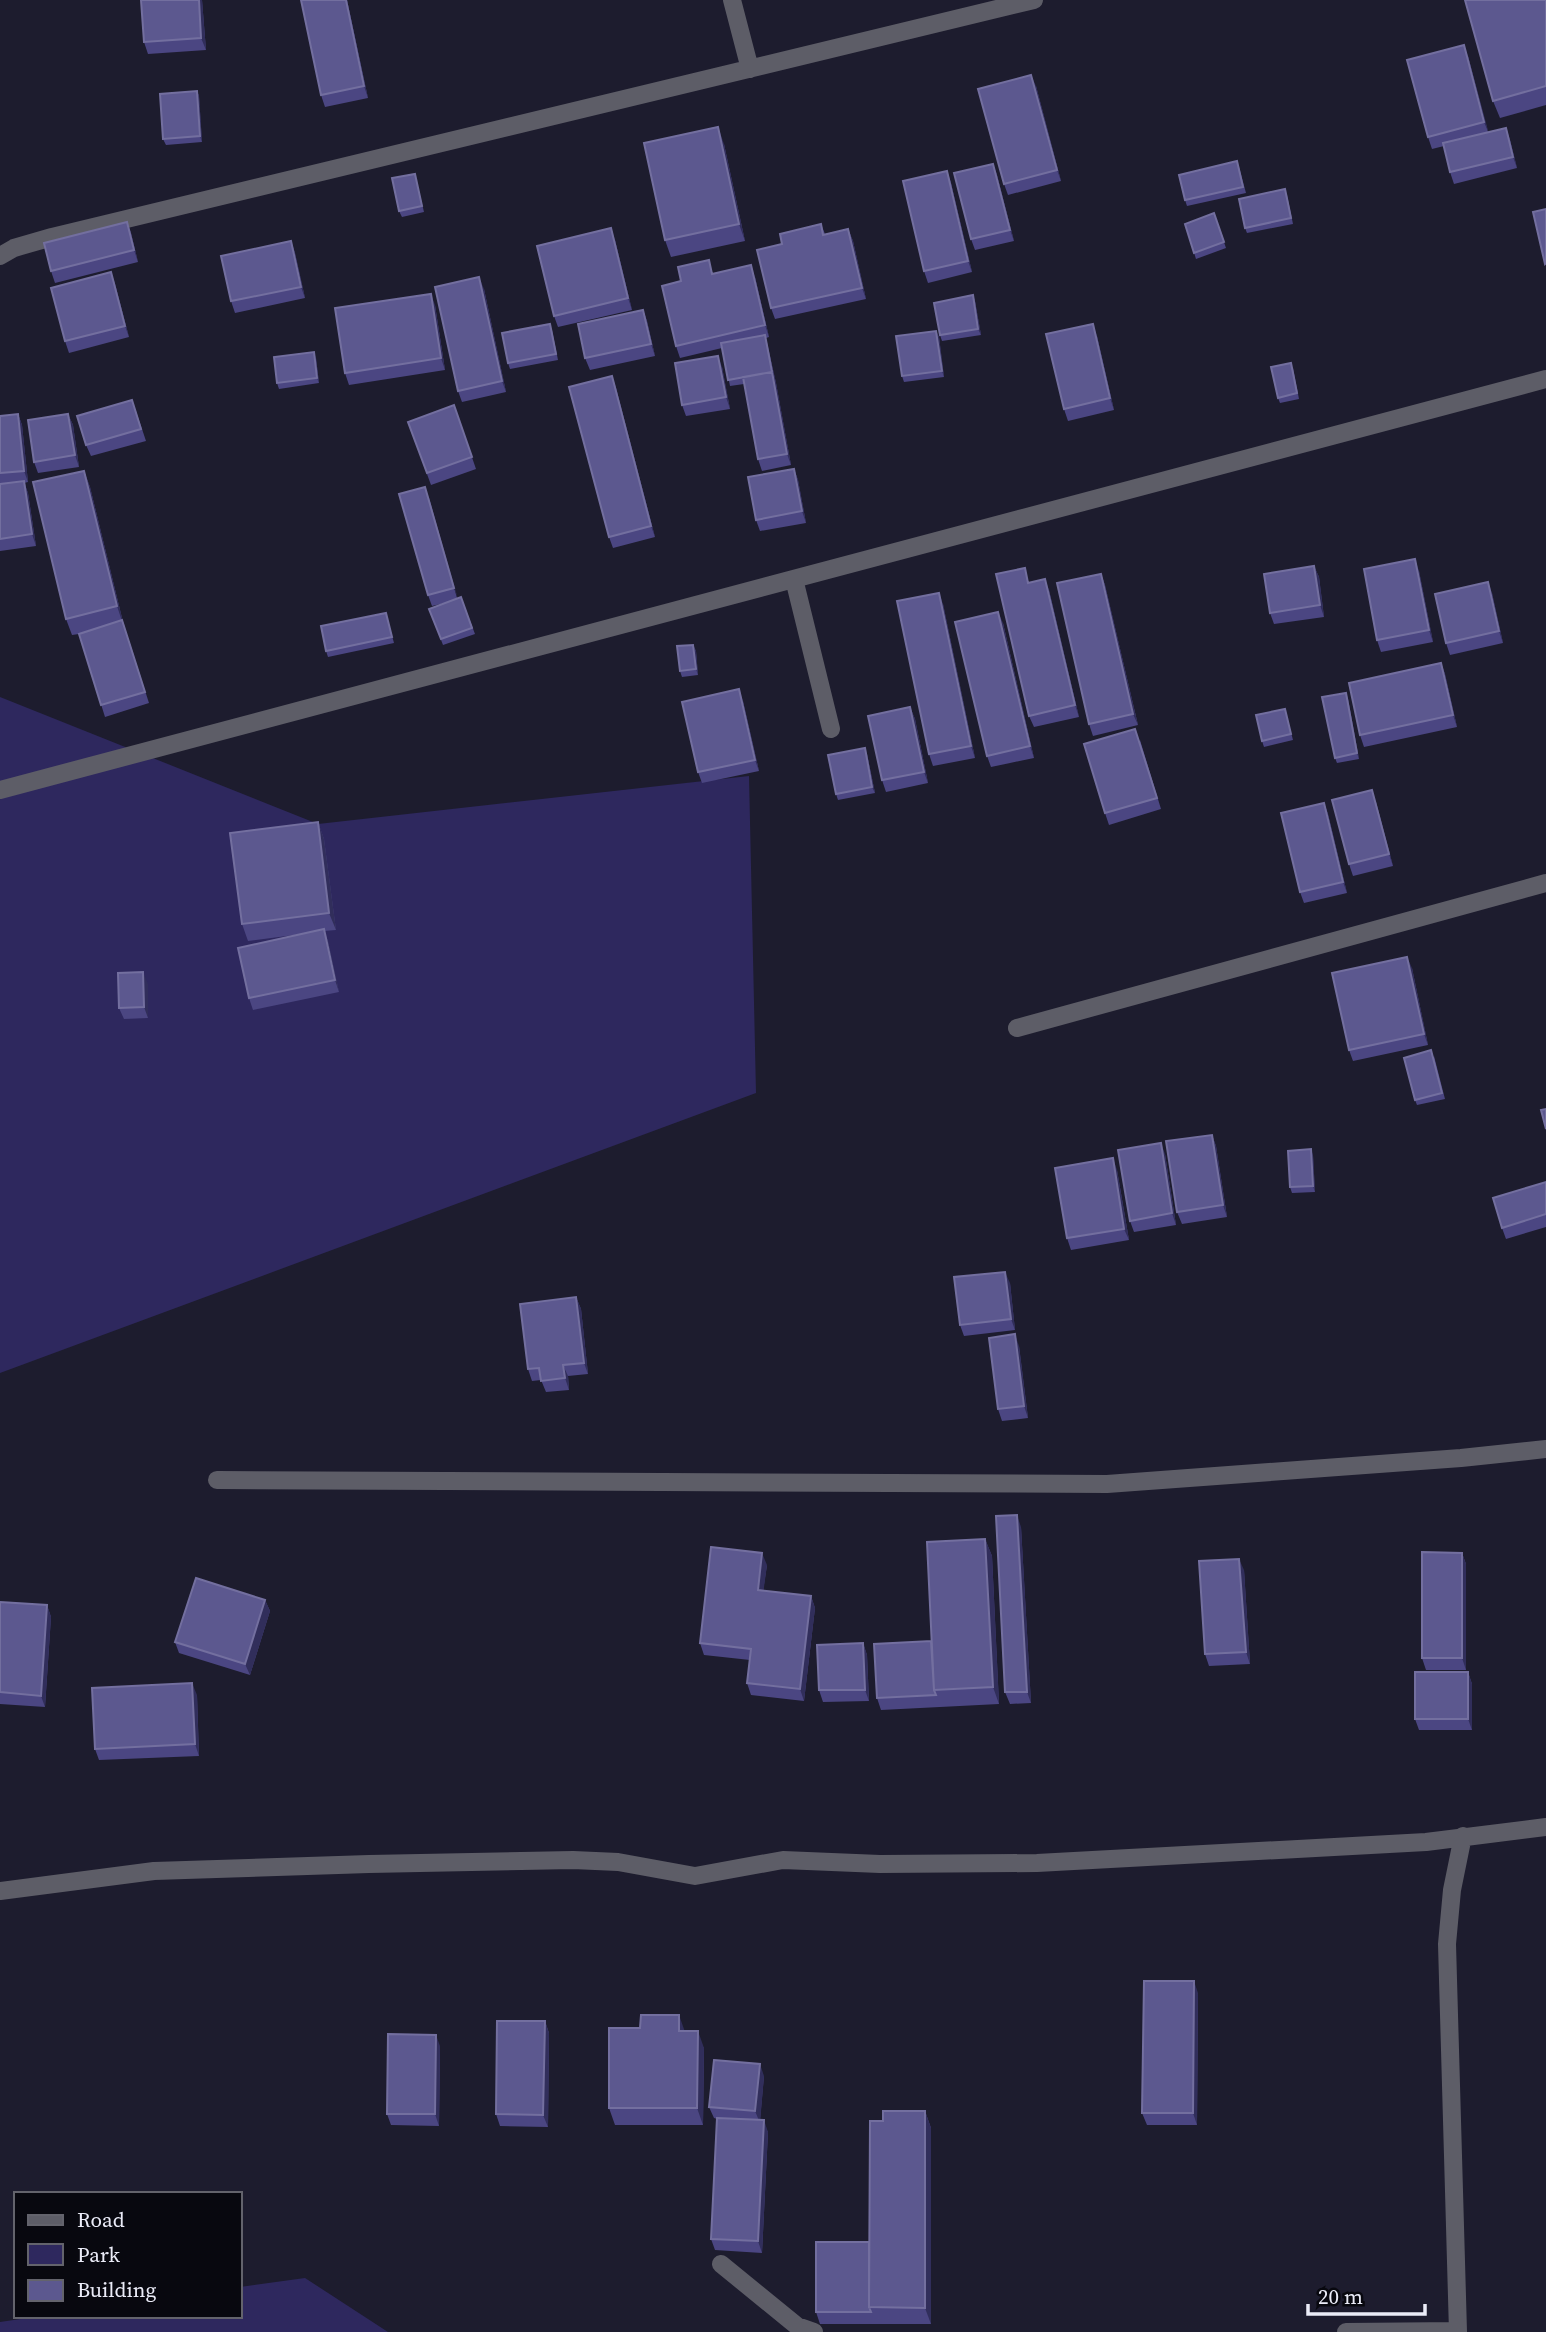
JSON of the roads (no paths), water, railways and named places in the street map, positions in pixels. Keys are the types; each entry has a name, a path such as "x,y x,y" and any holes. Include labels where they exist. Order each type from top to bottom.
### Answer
{"street":[{"path":"732,0 750,69"},
{"path":"0,256 14,248 52,237 1034,0"},
{"path":"0,790 1545,382"},
{"path":"794,579 831,729"},
{"path":"1017,1028 1546,883"},
{"path":"217,1480 1107,1484 1461,1458 1546,1449"},
{"path":"0,1891 154,1871 573,1860 618,1862 695,1876 783,1860 880,1864 1037,1863 1426,1842 1546,1827"},
{"path":"1346,2332 1458,2331 1447,1944 1452,1890 1463,1836"},
{"path":"721,2264 797,2326 814,2332"}]}
